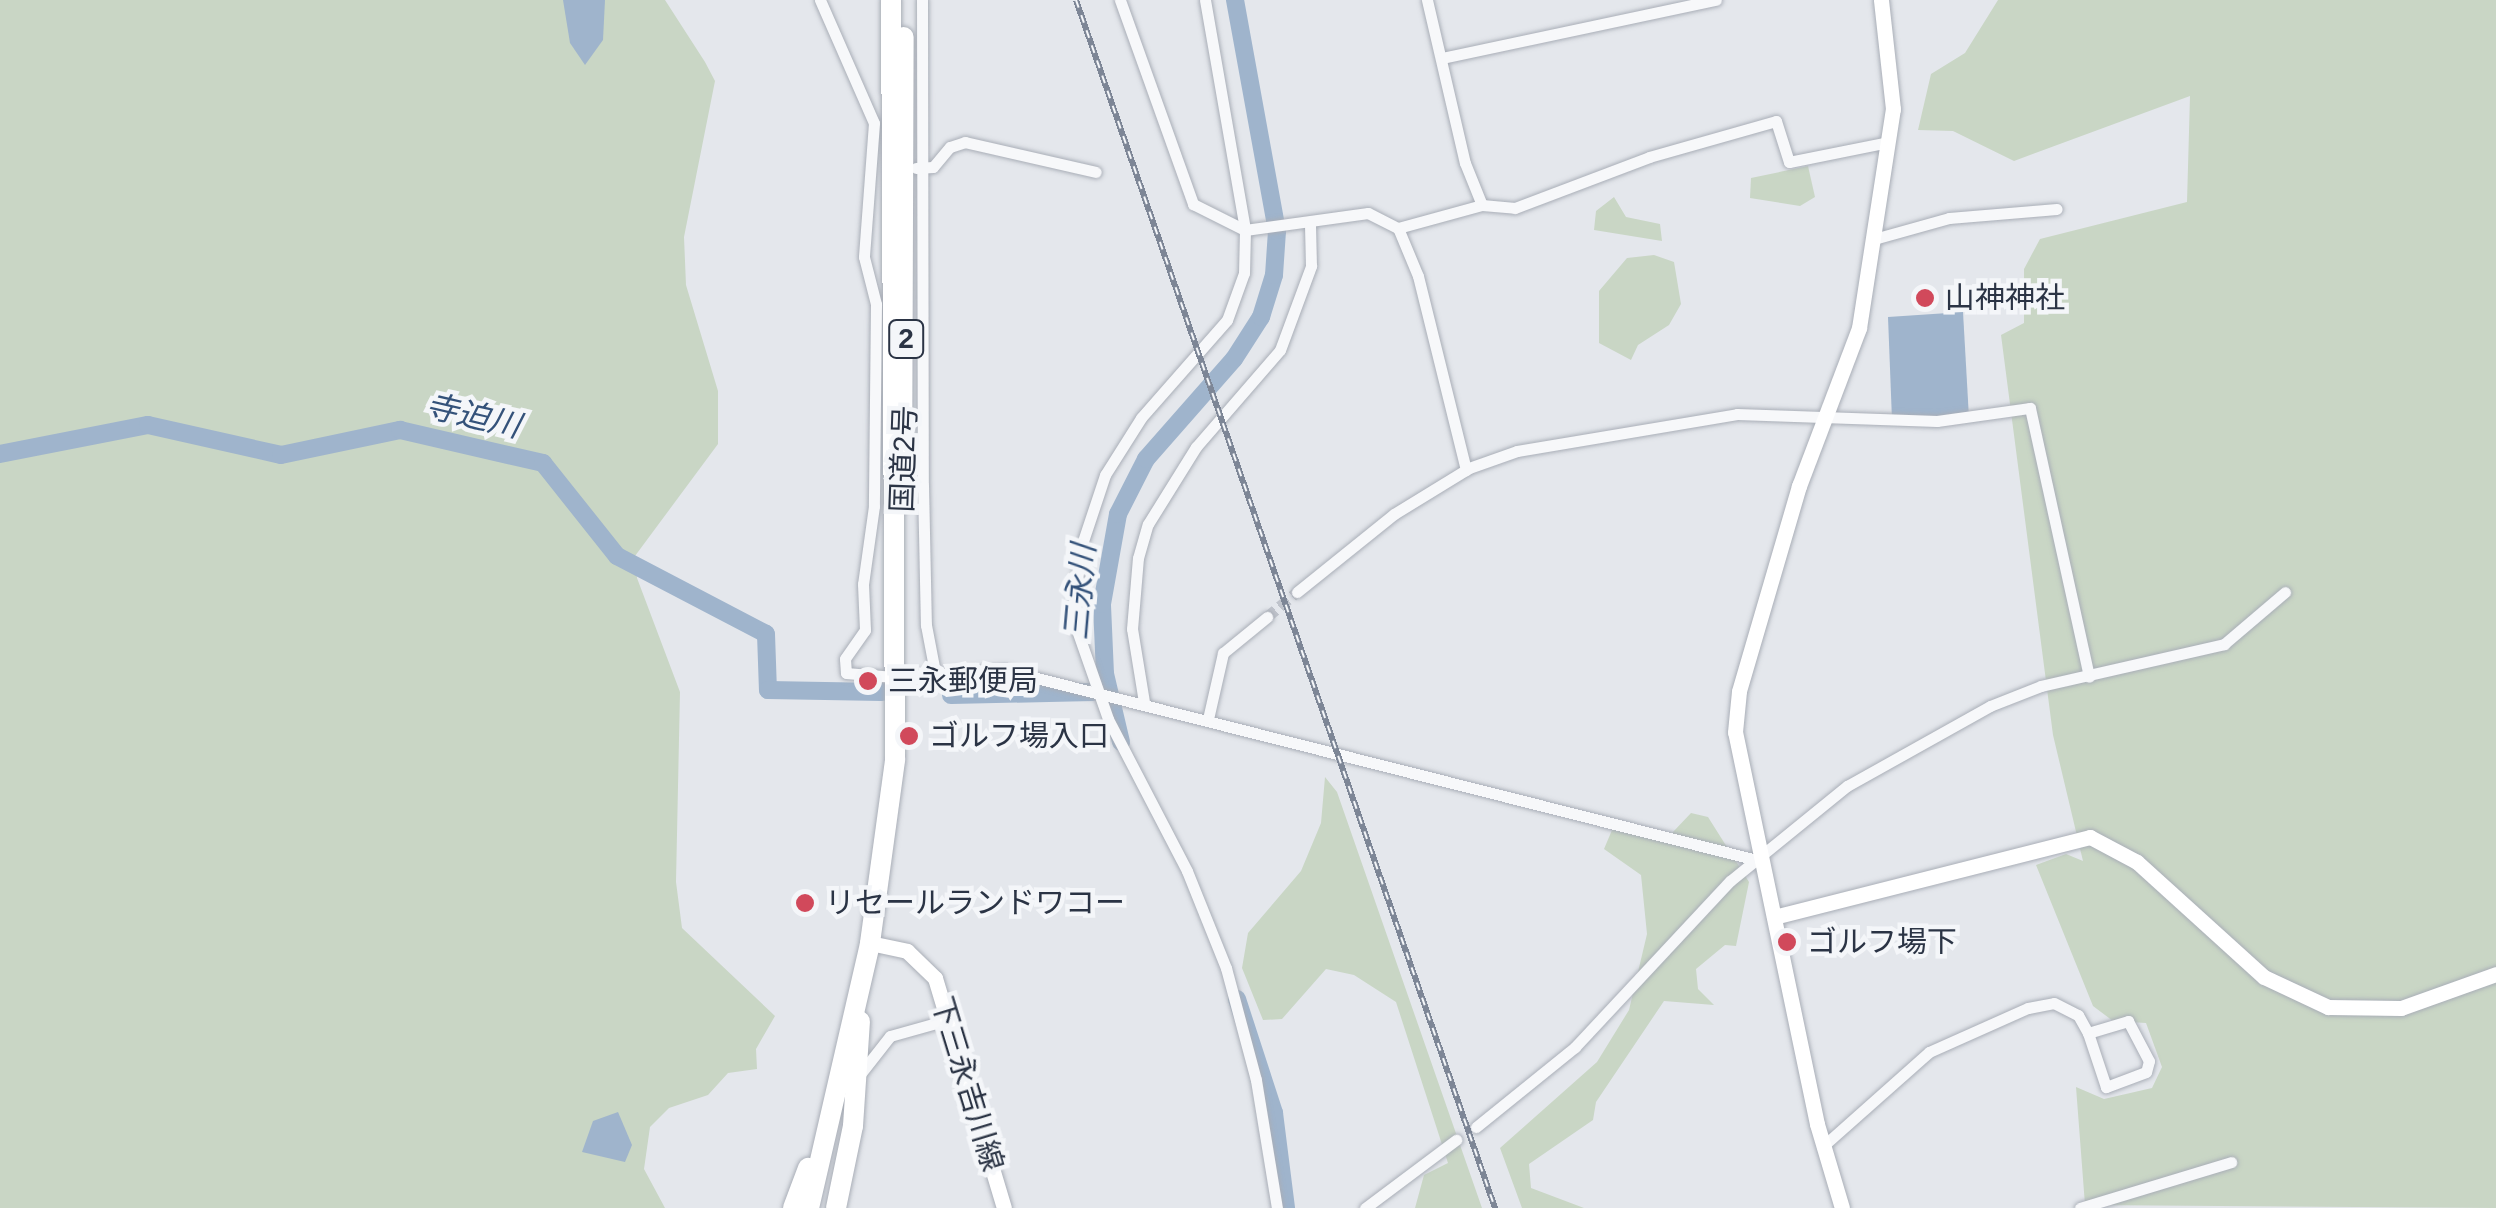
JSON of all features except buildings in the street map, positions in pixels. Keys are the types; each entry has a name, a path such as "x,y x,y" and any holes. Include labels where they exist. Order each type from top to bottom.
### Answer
{"highway":[{"name":"国道2号","path":"808,1208 870,943 895,760 890,0"},
{"name":"国道2号","path":"894,677 907,432 904,0"},
{"path":"836,1208 858,1079 862,1038 857,1004"},
{"path":"793,1208 837,1096"}],"street":[{"path":"820,0 874,123 876,168 864,257 876,304 874,506 863,584 865,630 843,667 854,675 894,677 1006,670 1760,861"},
{"path":"922,0 917,168 926,625 935,672"},
{"path":"1120,0 1193,204 1249,230 1368,213 1398,228 1418,276 1466,470"},
{"path":"1205,0 1249,230 1244,273 1234,306 1121,446 1082,544 1072,616 1098,691 1188,871 1226,968 1256,1080 1277,1208"},
{"path":"1427,0 1465,163 1482,205"},
{"path":"1442,58 1716,0"},
{"path":"1842,1208 1822,1147 1737,746 1740,691 1799,486 1830,413 1859,328 1894,110 1881,0"},
{"path":"1398,228 1482,205 1514,208 1649,158 1776,120 1789,162 1888,142"},
{"path":"917,168 933,167 950,147 965,142 1096,172"},
{"path":"1874,240 1949,218 2057,209"},
{"path":"1144,702 1132,629 1138,558 1148,524 1196,447 1280,350 1310,266 1306,224"},
{"path":"1297,592 1394,514 1466,470 1517,450 1737,414 1830,413 1937,421 2030,408 2088,677"},
{"path":"1476,1127 1529,1090 1730,881 1760,861 1847,786 1922,738 2007,699 2224,644 2285,592"},
{"path":"1208,720 1223,653 1267,617"},
{"path":"1774,917 2090,837 2137,862 2264,977 2328,1007 2402,1008 2496,974"},
{"name":"下三永吉川線","path":"870,943 922,961 951,1019 1004,1208"},
{"path":"1822,1147 1910,1066 1964,1035 2054,1003 2078,1015 2106,1087 2146,1072 2148,1062 2128,1020 2088,1034"},
{"path":"858,1079 890,1036 951,1019"},
{"path":"1365,1208 1456,1140"},
{"path":"2080,1208 2231,1162"}],"green space":[{"path":"0,0 665,0 705,62 715,81 684,237 686,285 718,391 718,444 635,556 637,578 680,692 676,882 682,928 775,1016 756,1049 757,1069 728,1073 708,1095 669,1108 650,1127 644,1169 665,1208 0,1208"},
{"path":"1998,0 2496,0 2496,1208 2085,1205 2076,1087 2104,1099 2152,1088 2162,1067 2146,1023 2113,1021 2093,1006 2036,865 2066,854 2083,861 2053,735 2001,335 2024,323 2024,269 2040,239 2187,202 2190,96 2014,161 1953,131 1918,130 1931,74 1965,53"},
{"path":"1808,166 1815,197 1800,206 1750,198 1751,178"},
{"path":"1614,197 1626,217 1660,224 1662,241 1594,230 1596,211"},
{"path":"1654,255 1674,262 1681,304 1669,325 1638,345 1631,360 1599,343 1599,291 1627,258"},
{"path":"1325,777 1337,792 1482,1208 1415,1208 1424,1175 1448,1163 1396,1002 1354,975 1326,969 1282,1019 1263,1020 1242,968 1248,933 1301,871 1321,823"},
{"path":"1691,813 1708,817 1749,882 1736,946 1725,945 1696,969 1698,989 1714,1005 1664,1001 1596,1102 1593,1120 1529,1164 1531,1188 1584,1208 1522,1208 1500,1148 1597,1062 1629,1010 1647,934 1641,875 1604,849 1615,823 1672,833"}],"water":[{"path":"563,0 605,0 603,40 585,65 570,43"},
{"path":"1963,312 1969,418 1892,420 1888,317"},
{"path":"618,1112 632,1145 625,1162 582,1152 593,1121"}],"waterway":[{"name":"三永川","path":"1121,742 1105,674 1102,604 1118,514 1146,459 1234,359 1261,317 1274,275 1277,231 1235,0"},
{"name":"寺迫川","path":"0,454 148,425 281,455 400,430 543,463 617,556 766,634 768,690 882,692"},
{"name":"寺迫川","path":"951,695 1093,692"},
{"name":"三永川","path":"1237,999 1274,1113 1286,1208"}],"tunnel":[{"path":"1267,617 1297,592"}],"railway":[{"path":"1076,0 1495,1208"}],"place":[{"name":"山神神社","path":"1925,298"},
{"name":"三永郵便局","path":"868,681"},
{"name":"ゴルフ場入口","path":"909,736"},
{"name":"リセールランドワコー","path":"805,903"},
{"name":"ゴルフ場下","path":"1787,942"}]}
